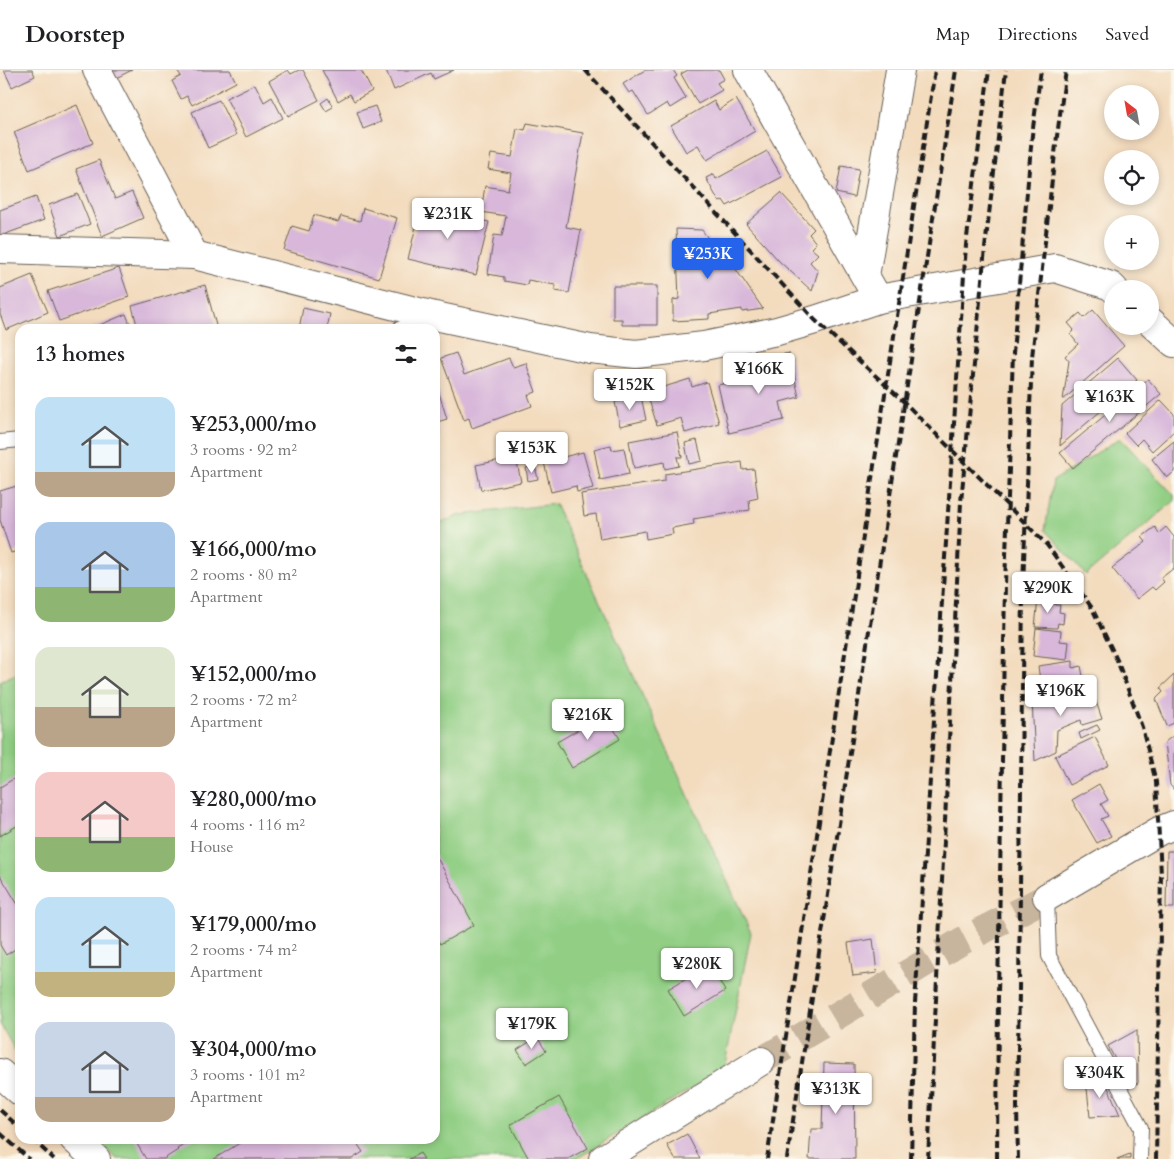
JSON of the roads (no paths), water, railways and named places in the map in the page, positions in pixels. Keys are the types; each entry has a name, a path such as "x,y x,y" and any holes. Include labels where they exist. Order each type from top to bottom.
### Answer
{"street":[{"path":"97,70 194,255"},
{"path":"748,70 871,288"},
{"path":"871,288 900,70"},
{"path":"0,249 194,255 435,316 590,349 636,354 704,346 778,331 815,320 871,288 1055,268 1104,284"},
{"path":"1159,329 1174,342"},
{"path":"1047,897 1159,831 1174,825"},
{"path":"603,1159 761,1061"},
{"path":"0,1073 15,1086"},
{"path":"80,1144 96,1159"}],"lane":[{"path":"413,324 435,316"},
{"path":"0,442 15,440"},
{"path":"1047,897 1049,956 1141,1128 1140,1159"}],"tunnel":[{"path":"761,1061 962,941 1047,897"}],"railway":[{"path":"585,70 815,320 903,401 1047,545 1092,608 1117,660 1142,727 1156,782 1161,874 1156,1159"},
{"path":"767,1159 935,70"},
{"path":"787,1159 956,70"},
{"path":"911,1159 915,1003 966,245 989,70"},
{"path":"928,1159 961,502 985,248 1006,70"},
{"path":"997,1159 1005,585 1013,353 1032,135 1041,70"},
{"path":"1018,1159 1023,586 1032,357 1066,70"},
{"path":"0,1110 15,1124"},
{"path":"0,1133 29,1159"},
{"path":"38,1144 54,1159"}]}
